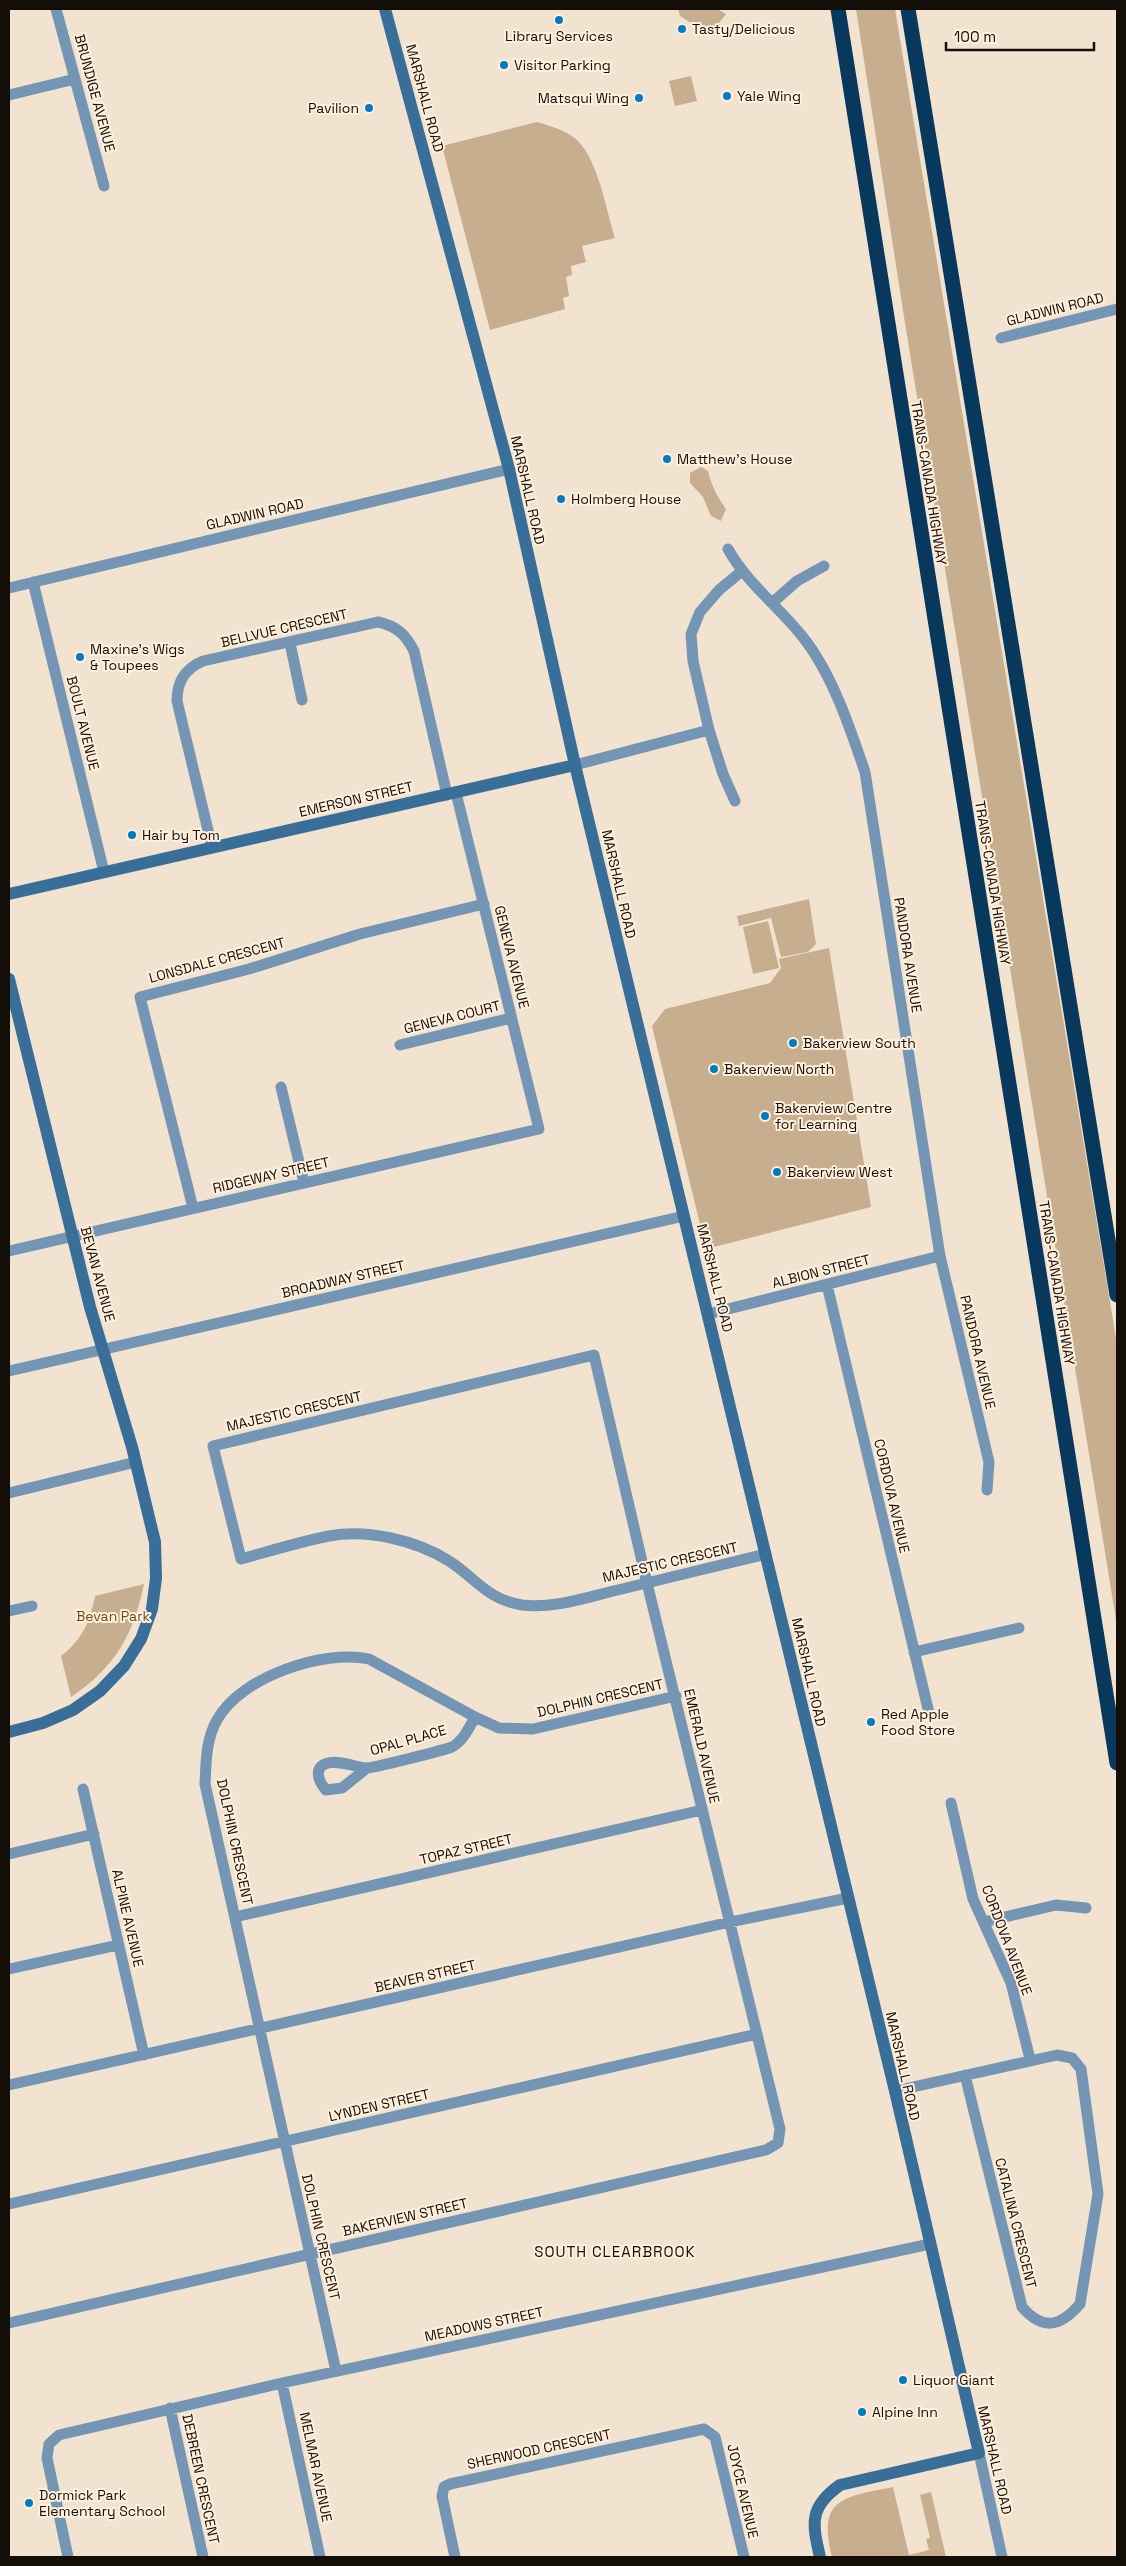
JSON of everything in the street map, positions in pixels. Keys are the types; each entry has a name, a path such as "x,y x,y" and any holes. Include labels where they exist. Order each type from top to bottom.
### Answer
{"highway":[{"name":"TRANS-CANADA HIGHWAY","path":"838,9 1117,1763"},
{"path":"908,9 1117,1295"}],"main road":[{"name":"MARSHALL ROAD","path":"385,9 509,469 575,765 766,1554 979,2453"},
{"name":"EMERSON STREET","path":"9,894 575,765"},
{"name":"BEVAN AVENUE","path":"9,979 72,1236 103,1350 121,1403 136,1462 155,1542 156,1578 152,1609 141,1639 124,1666 100,1691 73,1710 42,1724 9,1732"},
{"path":"820,2557 814,2518 824,2496 840,2485 979,2453"}],"street":[{"name":"BRUNDIGE AVENUE","path":"56,9 104,186"},
{"path":"9,95 75,80"},
{"name":"GLADWIN ROAD","path":"1001,338 1117,308"},
{"name":"GLADWIN ROAD","path":"9,588 509,469"},
{"name":"PANDORA AVENUE","path":"728,549 742,571 803,637 819,663 849,726 865,772 940,1256 989,1462 987,1490"},
{"path":"772,603 797,581 824,566"},
{"path":"735,801 723,774 709,730 693,661 691,634 700,612 719,590 742,571"},
{"name":"BOULT AVENUE","path":"33,582 104,872"},
{"name":"BELLVUE CRESCENT","path":"212,847 177,702 177,688 182,676 192,666 203,661 378,622 388,624 403,633 414,651 452,794"},
{"path":"290,643 302,700"},
{"name":"EMERSON STREET","path":"575,765 709,730"},
{"name":"GENEVA AVENUE","path":"452,794 484,904 539,1129"},
{"name":"LONSDALE CRESCENT","path":"193,1208 140,997 250,970 360,934 484,904"},
{"name":"GENEVA COURT","path":"400,1045 512,1018"},
{"path":"281,1087 304,1183"},
{"name":"RIDGEWAY STREET","path":"9,1251 539,1129"},
{"name":"BROADWAY STREET","path":"9,1371 684,1216"},
{"name":"ALBION STREET","path":"708,1314 940,1256"},
{"name":"CORDOVA AVENUE","path":"827,1285 929,1713"},
{"name":"MAJESTIC CRESCENT","path":"594,1355 213,1446 241,1559 330,1536 375,1535 418,1546 449,1561 490,1595 522,1604 552,1606 766,1554"},
{"name":"EMERALD AVENUE","path":"594,1355 646,1583 676,1696 780,2129 778,2143"},
{"path":"9,1493 136,1462"},
{"path":"9,1611 32,1606"},
{"path":"914,1652 1019,1628"},
{"name":"DOLPHIN CRESCENT","path":"336,2371 205,1784 207,1750 217,1719 242,1690 276,1672 339,1656 355,1656 369,1659 396,1672 475,1718 499,1728 533,1729 676,1696"},
{"name":"OPAL PLACE","path":"367,1768 452,1747 465,1735 475,1718"},
{"name":"ALPINE AVENUE","path":"83,1789 144,2054"},
{"name":"CORDOVA AVENUE","path":"951,1803 973,1899 1011,1983 1030,2059"},
{"name":"TOPAZ STREET","path":"235,1917 702,1810"},
{"path":"9,1854 94,1834"},
{"name":"BEAVER STREET","path":"9,2085 730,1922 848,1898"},
{"path":"984,1922 1056,1905 1086,1908"},
{"path":"9,1969 118,1945"},
{"name":"LYNDEN STREET","path":"9,2204 757,2034"},
{"name":"CATALINA CRESCENT","path":"894,2091 1030,2059 1057,2055 1072,2058 1080,2069 1098,2194 1080,2304 1068,2318 1050,2324 1033,2319 1022,2306 965,2075"},
{"name":"BAKERVIEW STREET","path":"9,2323 766,2150 778,2143"},
{"name":"MEADOWS STREET","path":"68,2557 47,2458 49,2444 59,2435 336,2371 930,2244"},
{"name":"MELMAR AVENUE","path":"282,2383 320,2557"},
{"name":"DEBREEN CRESCENT","path":"170,2408 203,2557"},
{"name":"SHERWOOD CRESCENT","path":"455,2557 442,2496 444,2488 450,2484 699,2429 711,2433"},
{"name":"JOYCE AVENUE","path":"711,2433 717,2443 744,2557"},
{"name":"MARSHALL ROAD","path":"979,2453 1002,2557"}],"green space":[{"path":"678,9 717,9 726,14 710,35 680,16"},
{"path":"856,9 895,9 1117,1344 1117,1626 905,323"},
{"path":"691,76 697,101 675,106 669,81"},
{"path":"537,122 569,134 585,150 597,174 615,238 582,246 586,262 571,266 572,275 566,277 569,296 563,298 565,309 490,330 442,146"},
{"path":"701,467 708,471 715,491 726,509 721,521 711,516 703,497 690,483 690,473"},
{"path":"809,899 816,944 808,952 781,957 771,918 739,926 737,916"},
{"path":"768,921 779,968 753,974 743,927"},
{"name":"Bakerview Centre for Learning","path":"829,948 871,1207 706,1249 652,1026 665,1009 770,983 781,968 779,959"},
{"name":"Bevan Park","path":"144,1584 140,1603 128,1635 120,1649 99,1674 71,1697 61,1656 74,1644 84,1630 91,1614 95,1596"},
{"path":"893,2487 909,2555 929,2550 926,2539 930,2538 920,2495 931,2492 946,2557 832,2557 828,2537 828,2523 832,2512 838,2504 860,2494"}],"place":[{"name":"Library Services","path":"559,20"},
{"name":"Tasty/Delicious","path":"682,29"},
{"name":"Visitor Parking","path":"504,65"},
{"name":"Yale Wing","path":"727,96"},
{"name":"Matsqui Wing","path":"639,98"},
{"name":"Pavilion","path":"369,108"},
{"name":"Matthew's House","path":"667,459"},
{"name":"Holmberg House","path":"561,499"},
{"name":"Maxine's Wigs & Toupees","path":"80,657"},
{"name":"Hair by Tom","path":"132,835"},
{"name":"Bakerview South","path":"793,1043"},
{"name":"Bakerview North","path":"714,1069"},
{"name":"Bakerview Centre for Learning","path":"765,1116"},
{"name":"Bakerview West","path":"777,1172"},
{"name":"Red Apple Food Store","path":"871,1722"},
{"name":"Liquor Giant","path":"903,2380"},
{"name":"Alpine Inn","path":"862,2412"},
{"name":"Dormick Park Elementary School","path":"29,2503"}],"district":[{"name":"SOUTH CLEARBROOK","path":"615,2251"}]}
